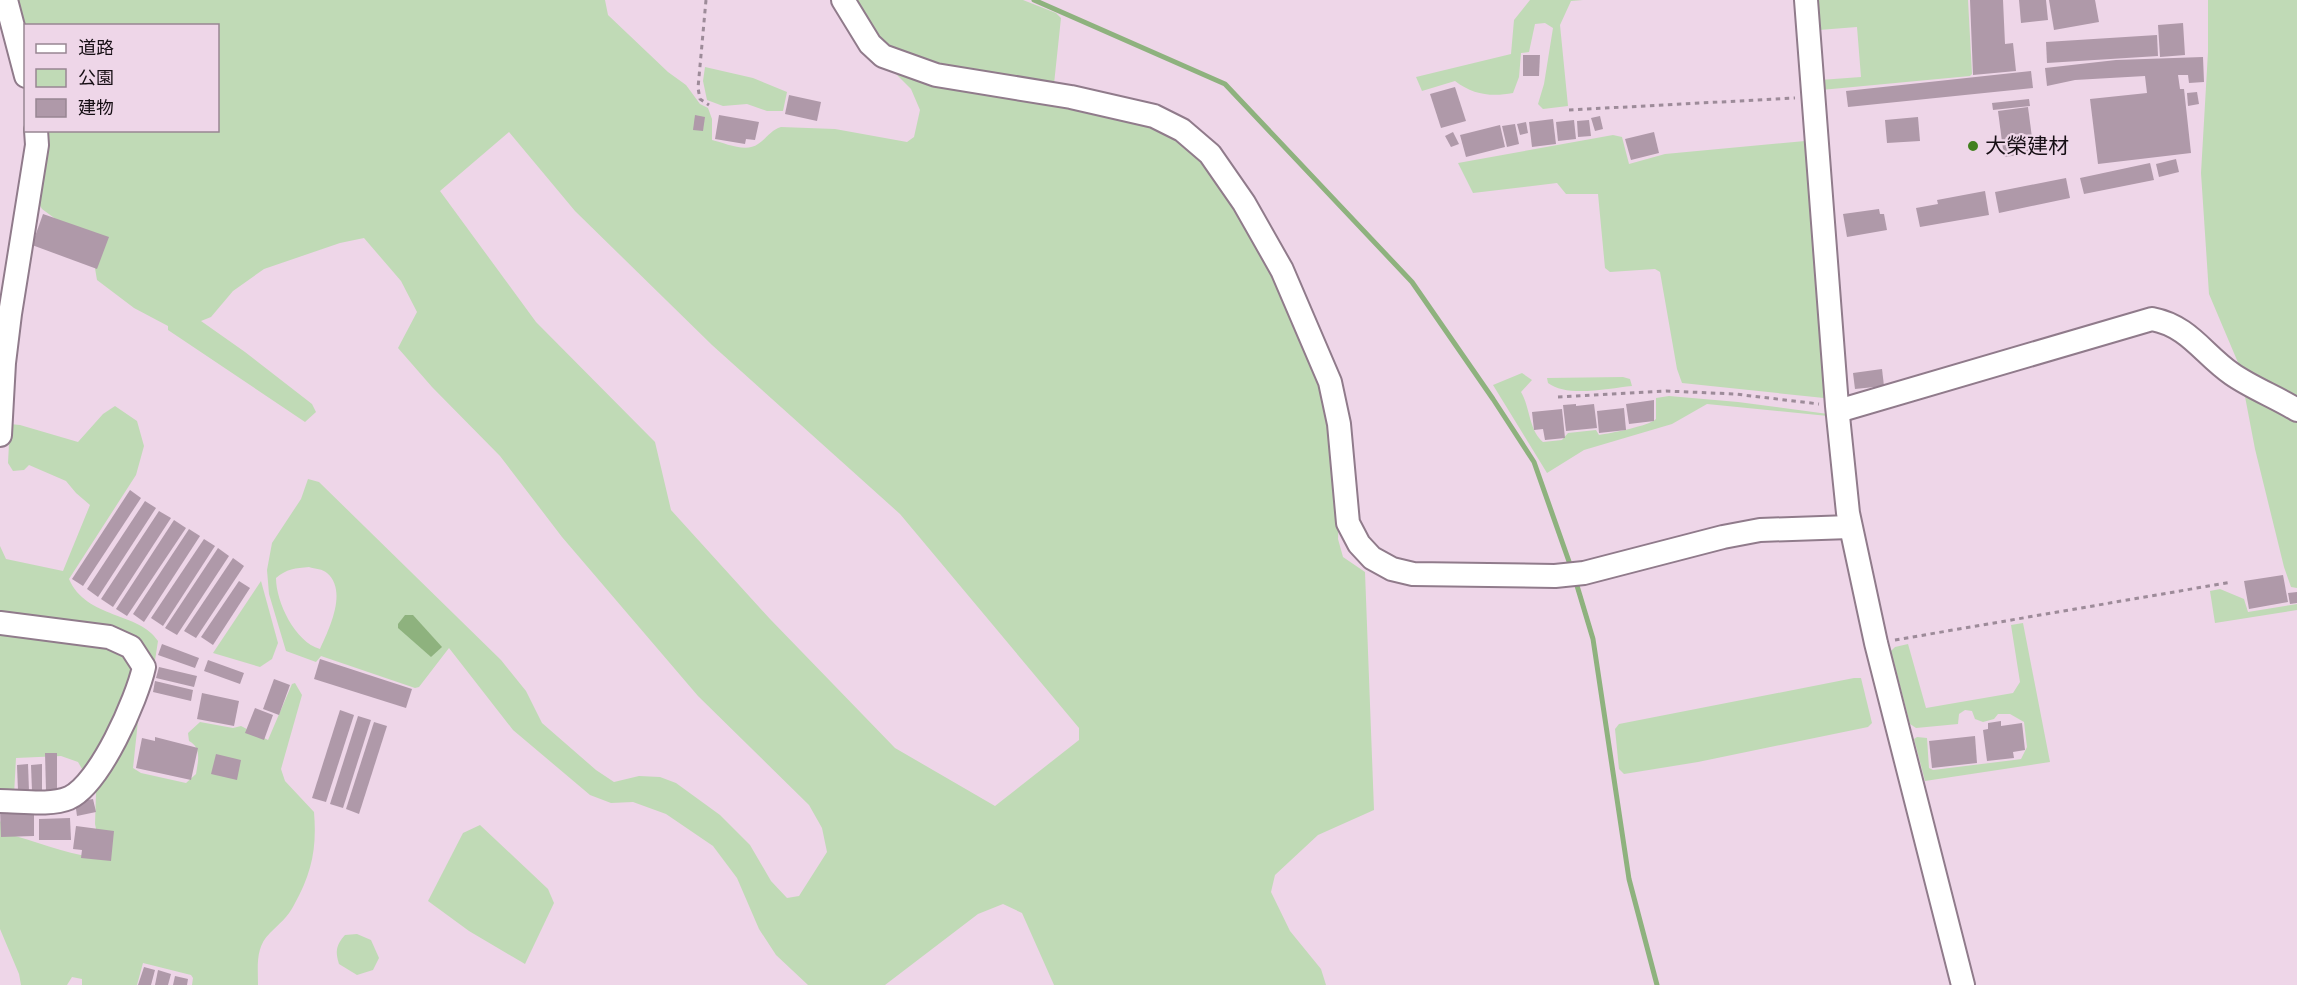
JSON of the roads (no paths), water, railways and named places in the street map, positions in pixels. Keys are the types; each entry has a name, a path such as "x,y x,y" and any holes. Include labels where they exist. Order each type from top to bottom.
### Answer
{"street":[{"path":"6,0 24,68"},
{"path":"843,0 870,44 883,56 936,75 1071,98 1154,116 1182,130 1209,154 1244,203 1281,270 1330,381 1339,424 1348,523 1359,544 1372,558 1392,569 1413,574 1555,576 1584,573 1723,537 1760,530 1850,527"},
{"path":"1806,0 1838,409 1850,527 1876,643 1963,985"},
{"path":"0,435 5,313 37,145 36,132"},
{"path":"1838,409 2152,319 2167,322 2181,329 2231,374 2297,410"},
{"path":"0,623 109,637 131,647 144,667 141,684 114,743 90,779 78,792 68,799 0,801"}],"waterway":[{"path":"1034,0 1225,84 1412,282 1534,462 1572,570"},
{"path":"1575,579 1593,639 1629,879 1657,985"}],"place":[{"name":"大榮建材","path":"1973,146"}]}
